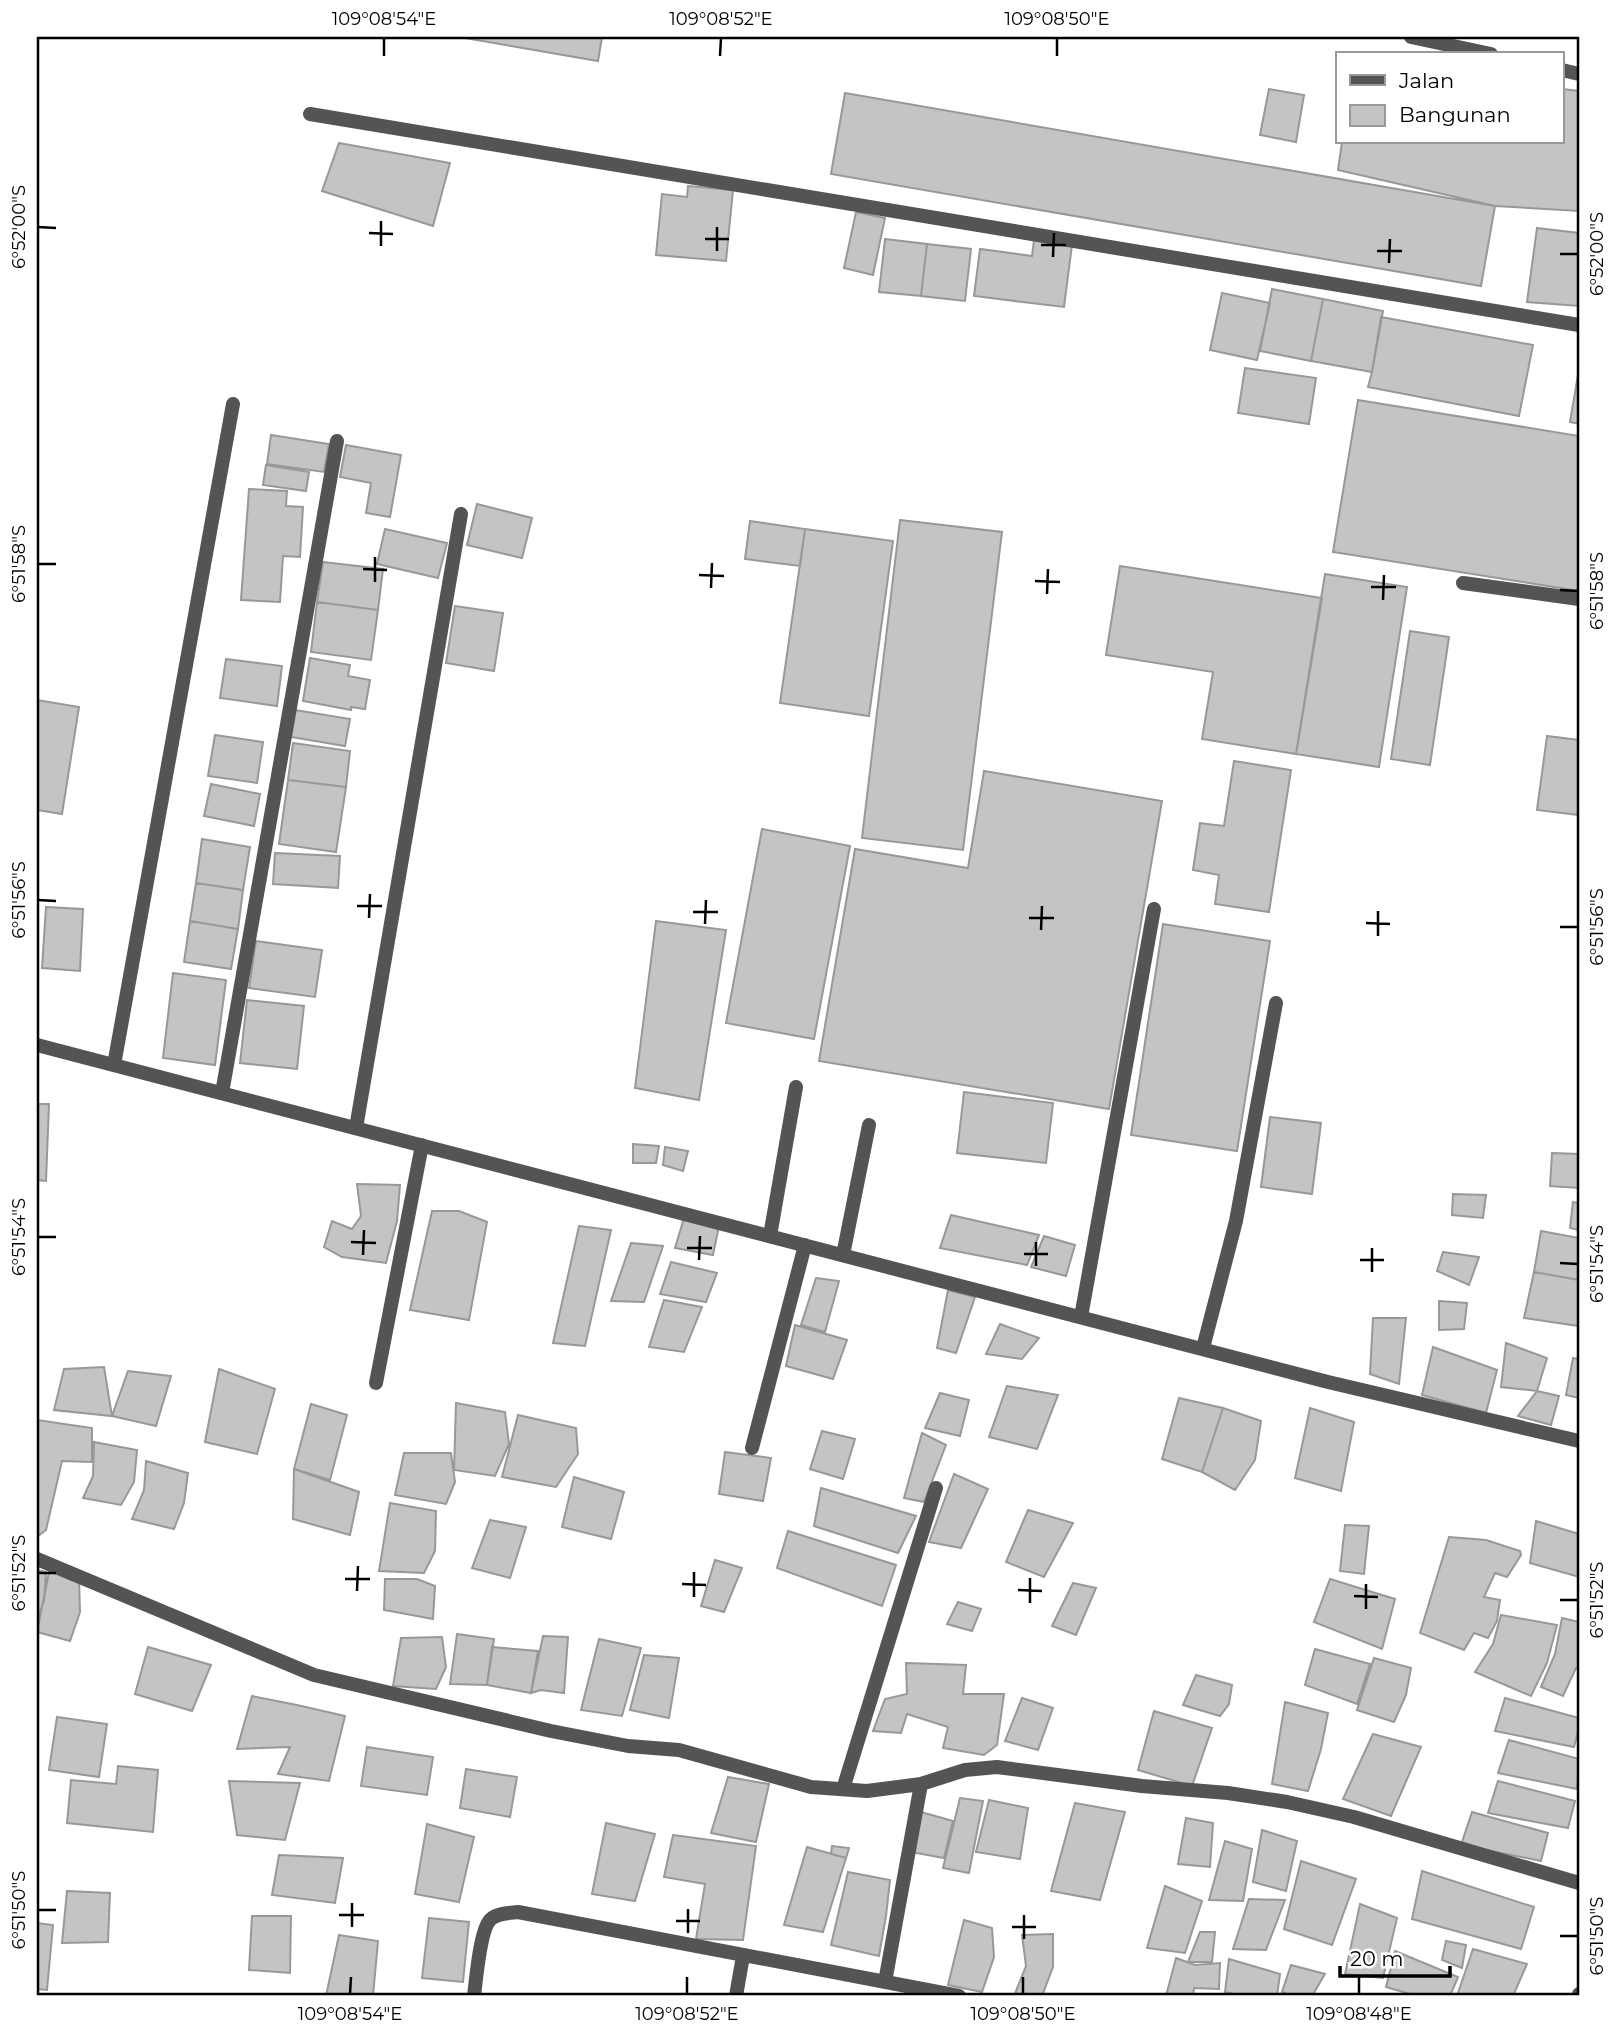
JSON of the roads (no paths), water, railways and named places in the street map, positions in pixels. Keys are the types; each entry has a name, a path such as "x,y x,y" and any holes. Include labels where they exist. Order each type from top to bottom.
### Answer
{"street":[{"path":"1411,37 1482,52"},
{"path":"310,114 1579,325"},
{"path":"114,1065 233,404"},
{"path":"222,1093 337,441"},
{"path":"356,1128 461,514"},
{"path":"1464,583 1579,599"},
{"path":"1081,1317 1154,909"},
{"path":"1203,1349 1236,1221 1276,1003"},
{"path":"37,1045 1328,1382 1579,1441"},
{"path":"770,1236 796,1087"},
{"path":"843,1255 869,1125"},
{"path":"376,1383 422,1145"},
{"path":"752,1448 805,1245"},
{"path":"843,1789 936,1488"},
{"path":"37,1559 314,1675 551,1731 628,1746 679,1750 811,1787 867,1791 921,1784 965,1770 997,1767 1142,1786 1228,1793 1287,1802 1354,1817 1579,1883"},
{"path":"885,1982 921,1784"},
{"path":"474,1996 484,1929 491,1919 501,1914 518,1912 959,1996"},
{"path":"736,1996 743,1956"}]}
